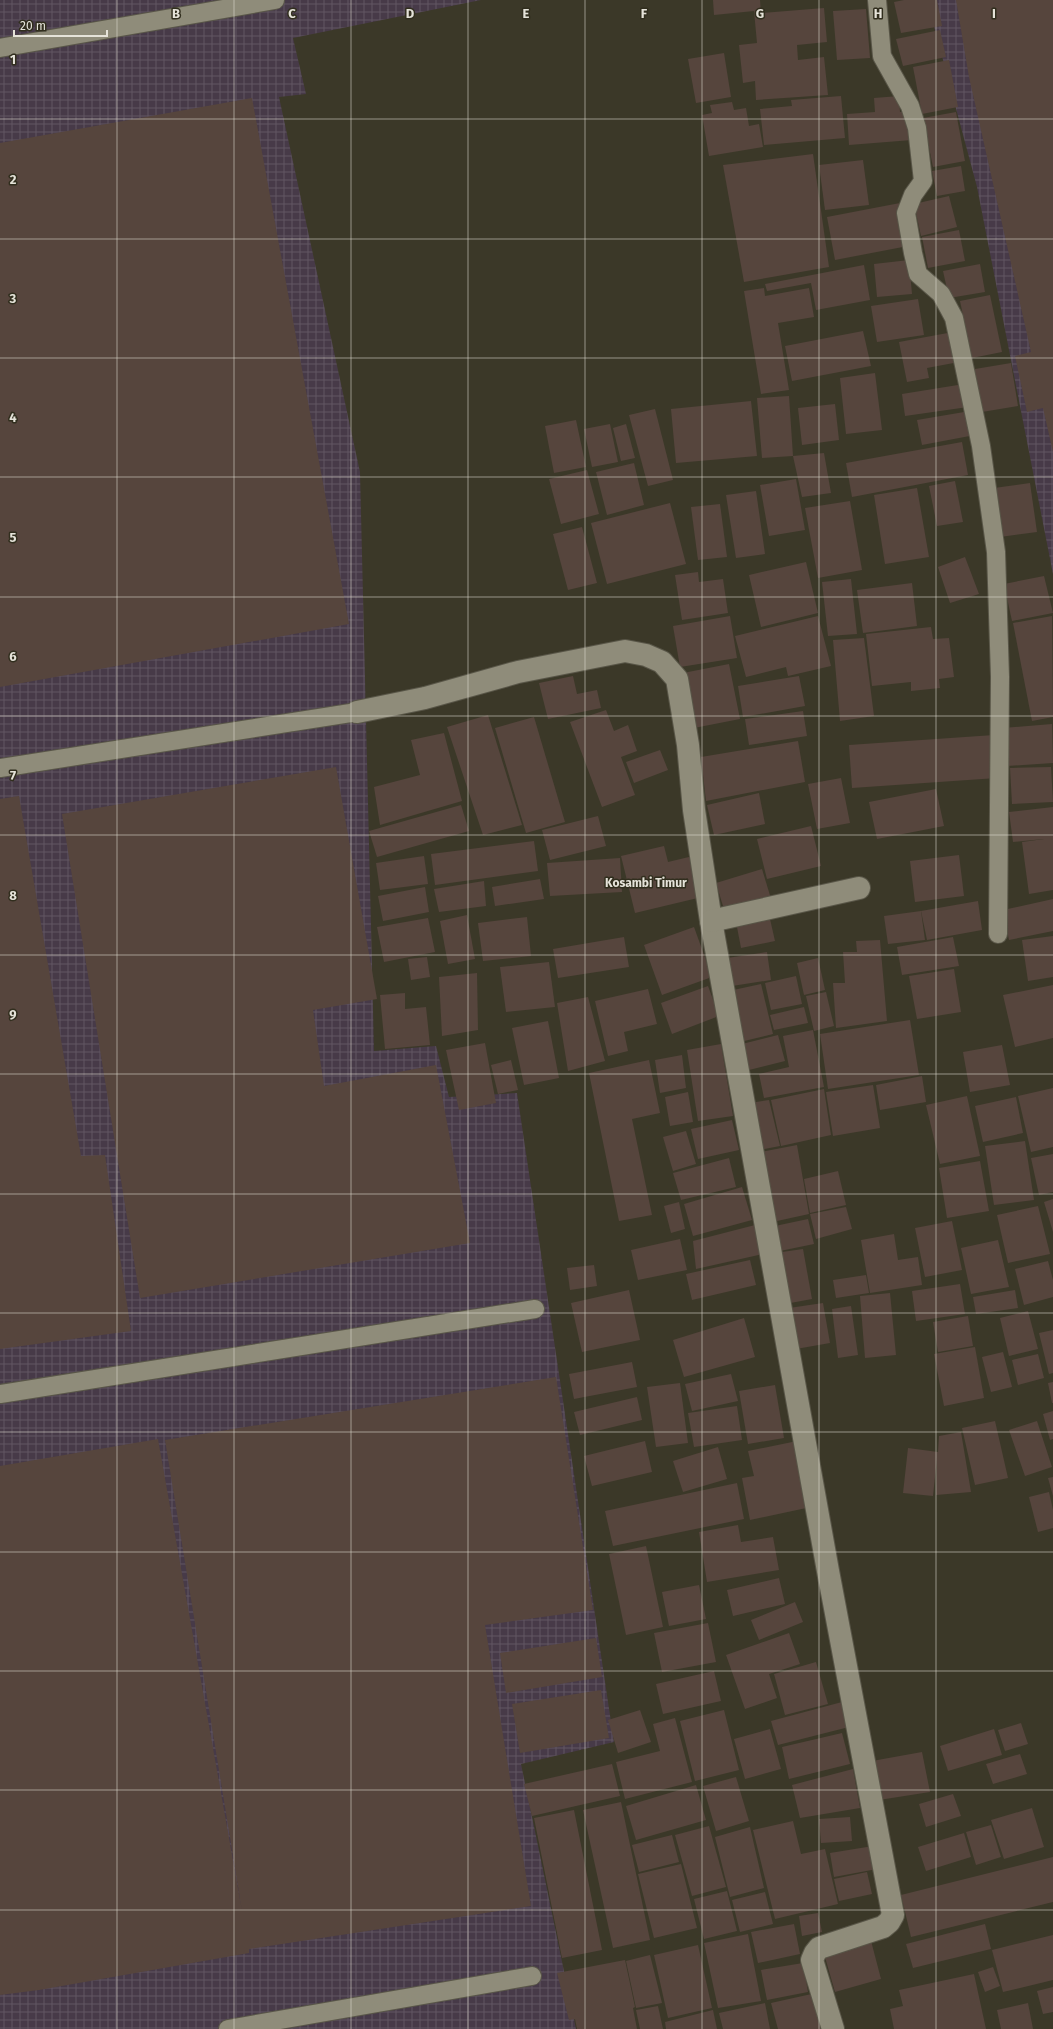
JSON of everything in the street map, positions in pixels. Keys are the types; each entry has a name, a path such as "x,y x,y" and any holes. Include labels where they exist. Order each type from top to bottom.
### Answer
{"street":[{"path":"357,712 425,698 518,672 625,651 646,655 662,662 677,679 688,745 694,810 711,922 828,1571 893,1915 883,1928 820,1948 815,1953 812,1960 833,2029"},
{"path":"711,922 860,888"}],"lane":[{"path":"0,48 274,0"},
{"path":"876,0 882,56 910,106 917,128 923,181 913,195 906,213 913,253 918,274 941,294 954,318 981,446 996,552 1000,677 998,934"},
{"path":"0,768 357,712"},
{"path":"0,1394 534,1308"},
{"path":"228,2029 532,1976"}],"shaded area":[{"path":"0,0 481,0 293,38 306,94 279,97 360,472 374,1051 436,1046 449,1097 517,1093 614,1742 521,1764 576,2029 0,2029"},
{"path":"927,0 1053,0 1053,574 977,187"}],"building":[{"path":"713,0 760,0 761,13 824,8 827,42 797,45 798,60 824,57 828,95 756,100 755,81 743,83 739,45 757,43 754,11 714,15"},
{"path":"904,0 937,0 942,26 901,33 894,2"},
{"path":"956,0 1053,0 1053,452 1043,408 1027,412 1015,356 1031,352 969,77"},
{"path":"866,9 870,58 837,60 833,11"},
{"path":"940,30 946,57 903,66 896,39"},
{"path":"724,53 731,97 696,103 688,59"},
{"path":"949,60 958,107 922,114 913,67"},
{"path":"841,96 845,138 764,145 760,109 792,106 791,100"},
{"path":"899,96 900,112 910,111 912,140 849,145 847,114 875,112 874,98"},
{"path":"252,98 349,624 0,687 0,143"},
{"path":"732,102 734,110 746,108 749,126 759,124 763,147 709,156 702,115 712,113 710,105"},
{"path":"956,112 965,161 933,167 923,118"},
{"path":"813,154 829,267 744,282 723,165"},
{"path":"863,160 869,205 825,210 819,165"},
{"path":"961,166 965,191 937,196 932,171"},
{"path":"949,196 957,227 921,236 914,204"},
{"path":"900,203 908,246 835,260 827,217"},
{"path":"959,230 965,261 928,268 922,237"},
{"path":"909,260 912,294 877,297 874,264"},
{"path":"980,264 985,292 949,298 943,271"},
{"path":"864,265 870,300 816,310 811,283 767,291 765,284"},
{"path":"764,288 765,296 809,288 814,317 778,323 789,390 761,394 744,291"},
{"path":"990,295 1002,352 972,358 960,301"},
{"path":"918,299 924,335 877,342 871,306"},
{"path":"863,331 871,366 792,381 785,346"},
{"path":"953,332 959,362 927,368 929,378 907,382 899,342"},
{"path":"1011,363 1018,406 976,413 969,370"},
{"path":"875,373 882,430 846,434 840,378"},
{"path":"964,384 968,407 905,416 902,394"},
{"path":"789,396 793,456 762,458 757,398"},
{"path":"751,401 757,456 676,463 671,409"},
{"path":"835,404 839,440 802,445 798,408"},
{"path":"655,409 673,480 648,486 629,415"},
{"path":"970,411 975,435 922,445 917,420"},
{"path":"576,420 586,467 554,473 545,426"},
{"path":"610,424 618,462 592,467 584,429"},
{"path":"626,424 635,458 621,461 613,428"},
{"path":"962,442 968,475 852,497 846,463"},
{"path":"824,453 831,493 802,497 793,456"},
{"path":"634,463 644,505 607,515 596,472"},
{"path":"587,470 599,514 561,524 549,479"},
{"path":"796,479 805,530 769,536 760,485"},
{"path":"955,481 963,522 937,526 929,486"},
{"path":"1030,483 1037,532 1000,537 994,488"},
{"path":"917,488 929,557 885,564 874,495"},
{"path":"756,491 765,554 736,558 726,495"},
{"path":"850,501 862,570 818,578 805,508"},
{"path":"670,503 686,564 607,584 591,523"},
{"path":"720,504 727,557 698,560 691,507"},
{"path":"582,527 597,583 568,590 553,534"},
{"path":"965,557 979,594 950,603 938,567"},
{"path":"806,562 818,613 761,627 749,575"},
{"path":"698,572 699,582 723,579 728,613 682,620 675,575"},
{"path":"1044,576 1053,613 1012,621 1004,584"},
{"path":"851,579 857,634 828,636 822,582"},
{"path":"912,583 917,626 863,633 857,590"},
{"path":"730,616 737,658 680,667 673,626"},
{"path":"818,616 831,666 788,676 786,667 746,677 735,636"},
{"path":"1052,616 1053,717 1032,721 1013,623"},
{"path":"931,627 933,639 949,638 954,677 939,679 940,688 911,691 911,682 872,686 866,634"},
{"path":"864,638 874,716 840,721 833,640"},
{"path":"729,664 740,719 694,728 683,673"},
{"path":"573,676 577,694 597,690 601,708 548,719 539,683"},
{"path":"799,676 805,706 743,717 738,686"},
{"path":"606,710 614,731 628,725 637,751 621,757 635,795 602,807 570,722"},
{"path":"803,711 807,736 749,745 745,719"},
{"path":"488,715 522,825 483,835 447,727"},
{"path":"534,717 565,822 526,833 495,728"},
{"path":"1052,724 1053,763 1007,766 1003,728"},
{"path":"444,733 462,801 380,825 374,787 420,775 411,740"},
{"path":"994,735 997,778 852,788 849,745"},
{"path":"798,741 805,782 706,801 701,757"},
{"path":"660,750 668,770 634,783 626,762"},
{"path":"336,767 377,999 313,1010 324,1086 436,1065 470,1243 140,1298 62,814"},
{"path":"1051,767 1053,802 1012,804 1010,768"},
{"path":"841,778 850,823 817,829 808,784"},
{"path":"936,789 944,826 877,839 869,802"},
{"path":"759,793 765,824 714,835 707,805"},
{"path":"19,796 81,1156 105,1155 131,1331 0,1349 0,799"},
{"path":"461,805 469,831 377,857 369,831"},
{"path":"1053,807 1053,890 1029,894 1022,842 1044,839 1013,842 1009,812"},
{"path":"598,816 606,846 550,860 542,830"},
{"path":"811,826 821,866 767,879 757,839"},
{"path":"534,841 538,871 435,885 431,854"},
{"path":"664,846 668,862 693,856 702,897 635,913 621,856"},
{"path":"959,855 964,896 915,902 910,861"},
{"path":"424,856 428,884 380,890 376,863"},
{"path":"620,858 622,892 550,896 547,863"},
{"path":"762,869 772,902 726,916 716,883"},
{"path":"540,879 544,899 495,906 492,887"},
{"path":"484,881 486,906 439,912 434,889"},
{"path":"425,887 429,912 383,921 378,896"},
{"path":"1053,899 1053,931 1009,940 1003,910"},
{"path":"978,901 982,930 927,940 921,911"},
{"path":"921,911 925,940 888,944 884,916"},
{"path":"467,915 475,959 448,964 440,921"},
{"path":"527,917 531,956 483,961 478,923"},
{"path":"428,918 435,952 384,962 377,927"},
{"path":"770,919 775,941 741,948 737,927"},
{"path":"694,927 712,977 662,995 644,945"},
{"path":"1053,936 1053,977 1028,981 1022,940"},
{"path":"624,937 629,967 558,978 553,949"},
{"path":"953,937 959,966 902,975 897,947"},
{"path":"880,940 887,1021 836,1028 833,983 845,983 843,952 857,952 856,941"},
{"path":"767,952 771,980 732,986 727,958"},
{"path":"427,957 430,977 411,980 408,959"},
{"path":"818,958 825,990 804,995 797,963"},
{"path":"549,962 555,1007 506,1012 500,967"},
{"path":"954,969 961,1012 917,1019 909,976"},
{"path":"477,973 478,1030 442,1036 439,977"},
{"path":"796,976 802,1004 771,1010 765,983"},
{"path":"761,984 773,1034 736,1043 724,992"},
{"path":"1053,985 1053,1038 1015,1047 1003,995"},
{"path":"708,986 719,1016 672,1034 661,1003"},
{"path":"648,989 657,1024 624,1032 628,1051 608,1056 595,1001"},
{"path":"826,992 834,1026 814,1031 806,996"},
{"path":"405,993 405,1009 426,1007 430,1045 385,1049 380,995"},
{"path":"588,997 605,1061 568,1071 557,1003"},
{"path":"804,1007 808,1023 774,1030 770,1015"},
{"path":"910,1020 919,1075 828,1089 820,1034"},
{"path":"548,1021 559,1078 524,1085 512,1028"},
{"path":"813,1030 824,1087 764,1098 759,1074 789,1067 783,1036"},
{"path":"778,1035 785,1061 745,1071 738,1045"},
{"path":"485,1043 496,1103 459,1110 446,1050"},
{"path":"721,1044 733,1116 698,1121 687,1050"},
{"path":"1002,1045 1010,1085 970,1092 963,1052"},
{"path":"682,1055 686,1088 660,1093 655,1060"},
{"path":"511,1060 518,1090 498,1094 491,1065"},
{"path":"649,1060 660,1113 632,1119 652,1215 619,1221 589,1073"},
{"path":"922,1076 926,1102 880,1110 876,1085"},
{"path":"873,1085 880,1128 833,1136 826,1092"},
{"path":"1053,1088 1053,1147 1031,1152 1018,1096"},
{"path":"824,1089 831,1135 781,1146 771,1100"},
{"path":"688,1092 693,1122 670,1126 665,1097"},
{"path":"967,1096 980,1156 940,1164 926,1105"},
{"path":"1016,1097 1023,1133 983,1142 975,1106"},
{"path":"769,1100 780,1146 754,1151 744,1104"},
{"path":"732,1120 739,1150 698,1159 691,1129"},
{"path":"686,1131 696,1164 673,1171 663,1137"},
{"path":"1025,1141 1034,1200 994,1205 985,1146"},
{"path":"797,1145 809,1214 768,1223 755,1153"},
{"path":"1053,1154 1053,1192 1039,1195 1031,1158"},
{"path":"729,1158 736,1187 681,1200 673,1173"},
{"path":"980,1161 989,1211 947,1218 939,1168"},
{"path":"838,1171 846,1205 810,1213 804,1179"},
{"path":"742,1187 752,1220 693,1236 684,1204"},
{"path":"1053,1199 1053,1232 1044,1202"},
{"path":"679,1202 685,1229 671,1233 664,1206"},
{"path":"1038,1206 1050,1254 1008,1263 997,1215"},
{"path":"846,1207 852,1229 816,1239 810,1214"},
{"path":"808,1219 814,1244 780,1251 775,1226"},
{"path":"952,1221 962,1270 925,1277 915,1228"},
{"path":"755,1225 763,1254 696,1269 693,1241"},
{"path":"894,1234 898,1260 918,1257 922,1285 870,1293 861,1240"},
{"path":"680,1239 687,1270 638,1280 631,1250"},
{"path":"998,1240 1009,1287 971,1294 961,1248"},
{"path":"803,1249 812,1299 785,1304 775,1253"},
{"path":"750,1260 756,1285 692,1300 686,1274"},
{"path":"1048,1261 1053,1280 1053,1297 1024,1305 1015,1269"},
{"path":"594,1265 597,1286 570,1290 567,1268"},
{"path":"866,1275 869,1293 836,1298 833,1280"},
{"path":"960,1284 965,1314 916,1321 912,1291"},
{"path":"629,1290 640,1340 582,1352 571,1303"},
{"path":"1015,1290 1018,1308 976,1314 973,1297"},
{"path":"890,1293 896,1355 865,1358 860,1296"},
{"path":"823,1303 830,1343 796,1349 789,1308"},
{"path":"851,1306 858,1355 838,1358 832,1309"},
{"path":"1028,1311 1038,1349 1009,1356 1000,1318"},
{"path":"968,1316 973,1346 938,1352 933,1322"},
{"path":"744,1318 755,1357 684,1377 673,1340"},
{"path":"1053,1330 1053,1373 1049,1374 1039,1333"},
{"path":"975,1347 984,1398 944,1406 934,1354"},
{"path":"1003,1352 1012,1387 991,1392 982,1357"},
{"path":"1038,1354 1044,1378 1018,1385 1012,1360"},
{"path":"632,1362 637,1387 574,1399 569,1374"},
{"path":"731,1374 738,1401 692,1411 685,1384"},
{"path":"556,1377 593,1610 485,1625 531,1906 249,1949 249,1953 39,1990 0,1995 0,1466 158,1439 242,1911 165,1440"},
{"path":"1053,1382 1053,1403 1052,1403 1048,1383"},
{"path":"680,1383 688,1443 656,1447 647,1387"},
{"path":"775,1385 784,1438 748,1444 739,1391"},
{"path":"637,1397 642,1420 580,1435 574,1412"},
{"path":"737,1406 742,1440 694,1447 688,1413"},
{"path":"1053,1411 1053,1439 1050,1440 1043,1414"},
{"path":"995,1421 1008,1478 975,1485 962,1428"},
{"path":"1037,1421 1052,1467 1025,1476 1009,1430"},
{"path":"961,1432 971,1492 936,1495 937,1458 933,1496 903,1493 908,1448 938,1452 939,1436"},
{"path":"645,1441 652,1472 592,1486 584,1456"},
{"path":"797,1441 811,1507 750,1520 742,1478 754,1476 748,1451"},
{"path":"718,1447 727,1479 683,1492 673,1461"},
{"path":"1053,1477 1053,1496 1048,1478"},
{"path":"737,1483 744,1519 613,1546 605,1511"},
{"path":"1049,1492 1053,1510 1053,1528 1038,1532 1029,1497"},
{"path":"738,1525 741,1542 773,1537 779,1570 707,1582 699,1532"},
{"path":"646,1546 663,1627 626,1635 609,1554"},
{"path":"779,1578 785,1604 733,1616 727,1590"},
{"path":"699,1585 706,1619 669,1626 662,1592"},
{"path":"795,1602 803,1622 759,1640 751,1620"},
{"path":"708,1623 716,1662 662,1672 654,1633"},
{"path":"789,1633 800,1664 769,1674 777,1698 745,1709 726,1655"},
{"path":"596,1638 602,1677 506,1693 500,1653"},
{"path":"816,1662 828,1704 785,1715 774,1674"},
{"path":"714,1671 721,1701 663,1714 656,1684"},
{"path":"601,1690 609,1738 520,1753 512,1704"},
{"path":"842,1702 849,1727 778,1745 771,1721"},
{"path":"640,1710 651,1742 618,1753 608,1720"},
{"path":"724,1710 739,1770 695,1781 680,1721"},
{"path":"675,1718 692,1782 625,1799 616,1762 660,1751 653,1724"},
{"path":"1021,1723 1028,1744 1005,1751 998,1730"},
{"path":"770,1729 781,1769 745,1779 734,1739"},
{"path":"994,1729 1002,1755 948,1771 940,1746"},
{"path":"842,1733 850,1764 789,1779 782,1747"},
{"path":"922,1752 930,1792 879,1800 872,1761"},
{"path":"1020,1754 1027,1774 993,1784 986,1764"},
{"path":"612,1764 620,1796 532,1816 524,1784"},
{"path":"853,1769 860,1808 800,1818 792,1785"},
{"path":"736,1777 749,1821 716,1831 703,1786"},
{"path":"696,1785 706,1820 636,1840 626,1806"},
{"path":"953,1794 961,1816 926,1827 919,1804"},
{"path":"621,1802 650,1940 613,1948 583,1810"},
{"path":"1032,1808 1044,1847 1004,1859 991,1820"},
{"path":"574,1810 602,1950 562,1958 534,1818"},
{"path":"850,1817 852,1841 821,1843 819,1819"},
{"path":"793,1821 801,1854 825,1849 838,1904 775,1919 753,1830"},
{"path":"991,1825 1001,1857 976,1865 966,1832"},
{"path":"709,1826 726,1887 692,1896 675,1835"},
{"path":"750,1827 764,1888 730,1897 715,1837"},
{"path":"964,1833 971,1857 926,1871 918,1847"},
{"path":"672,1835 679,1862 639,1872 632,1845"},
{"path":"873,1846 877,1869 834,1877 830,1853"},
{"path":"1053,1857 1053,1902 911,1937 901,1895"},
{"path":"681,1864 697,1928 654,1938 638,1874"},
{"path":"867,1872 872,1894 839,1901 834,1879"},
{"path":"727,1891 737,1931 704,1939 694,1899"},
{"path":"765,1892 773,1924 740,1932 732,1900"},
{"path":"818,1913 822,1932 802,1936 799,1916"},
{"path":"794,1924 800,1954 758,1963 751,1932"},
{"path":"985,1924 991,1949 913,1968 906,1944"},
{"path":"748,1934 761,2001 718,2008 704,1943"},
{"path":"1053,1935 1053,1980 1003,1992 992,1950"},
{"path":"870,1937 881,1979 835,1992 823,1950"},
{"path":"698,1945 712,2008 668,2018 654,1955"},
{"path":"650,1955 662,2003 636,2008 626,1961"},
{"path":"625,1960 635,2007 633,2008 637,2029 577,2029 575,2019 569,2020 557,1973"},
{"path":"803,1963 808,1992 767,2000 761,1970"},
{"path":"993,1967 1000,1986 985,1992 978,1972"},
{"path":"974,1974 986,2029 894,2029 890,2009 903,2006 899,1990"},
{"path":"1053,1987 1053,2012 1043,2014 1037,1991"},
{"path":"816,1993 825,2029 778,2029 771,2003"},
{"path":"765,2003 770,2029 723,2029 719,2013"},
{"path":"1028,2003 1033,2029 1001,2029 997,2010"},
{"path":"658,2006 663,2029 640,2029 636,2010"},
{"path":"713,2010 717,2029 666,2029 665,2022"}],"district":[{"name":"Kosambi Timur","path":"646,883"}]}
